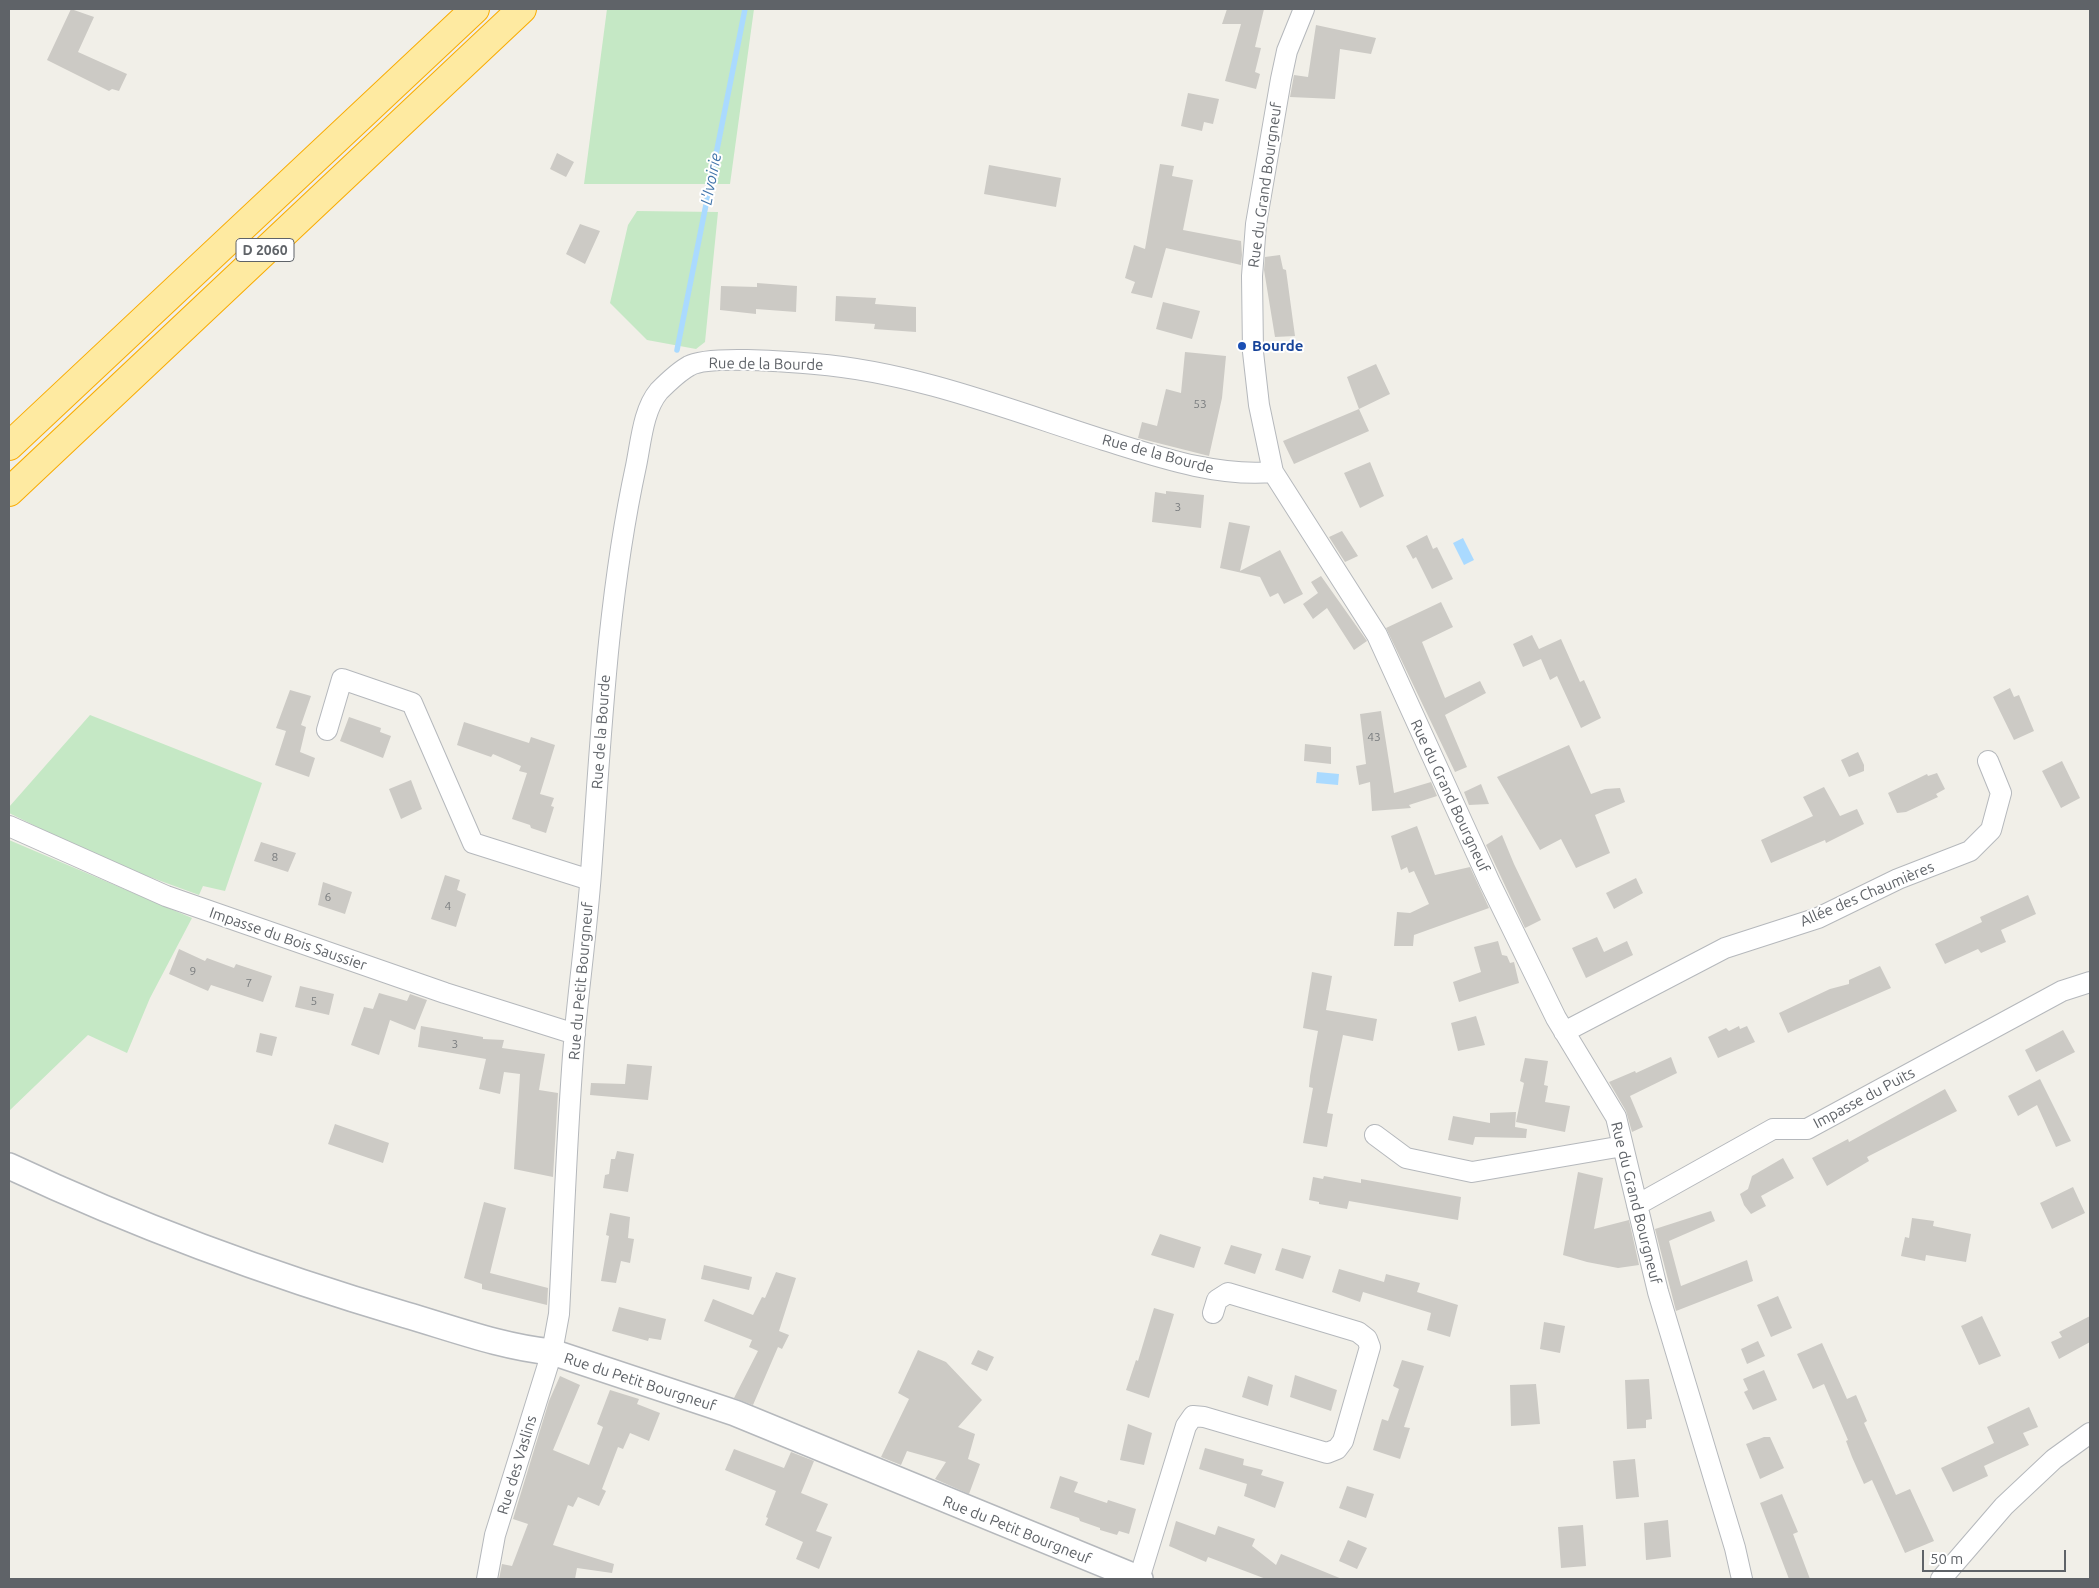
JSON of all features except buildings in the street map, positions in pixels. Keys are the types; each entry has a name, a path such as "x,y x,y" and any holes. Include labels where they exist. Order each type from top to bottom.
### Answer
{"highway":[{"name":"D 2060","path":"9,446 475,9"},
{"name":"D 2060","path":"9,492 522,9"}],"street":[{"name":"Rue du Grand Bourgneuf","path":"1304,9 1288,51 1269,141 1256,224 1252,276 1253,352 1259,405 1273,472 1377,635 1490,882 1564,1032 1616,1117 1658,1292 1736,1548 1742,1579"},
{"name":"Rue de la Bourde","path":"590,880 608,636 632,483 645,422 655,396 671,378 692,364 717,361 816,364 882,373 930,384 1186,463 1232,473 1273,472"},
{"path":"327,730 342,679 412,703 473,843 590,880"},
{"name":"Allée des Chaumières","path":"1564,1032 1725,948 1818,918 1898,879 1970,851 1991,830 2001,793 1988,761"},
{"name":"Impasse du Bois Saussier","path":"9,826 166,896 445,993 575,1034"},
{"name":"Rue du Petit Bourgneuf","path":"590,880 575,1034 558,1314 552,1352 735,1413 1139,1579"},
{"name":"Impasse du Puits","path":"1637,1205 1773,1129 1806,1129 2062,991 2090,982"},
{"path":"1375,1135 1406,1158 1472,1172 1623,1146"},
{"path":"9,1166 82,1200 243,1263 505,1344 524,1349 552,1352"},
{"path":"1139,1579 1186,1426 1193,1416 1204,1417 1327,1453 1337,1449 1343,1441 1370,1347 1367,1339 1358,1332 1228,1293 1218,1300 1212,1313"},
{"name":"Rue des Vaslins","path":"487,1579 495,1535 552,1352"},
{"path":"1941,1579 2004,1506 2054,1459 2090,1433"}],"green space":[{"path":"607,9 754,9 730,184 584,184"},
{"path":"637,211 718,212 705,342 696,349 647,340 610,303 628,225"},
{"path":"90,715 262,783 225,891 203,886 199,895 106,861 9,813 9,807"},
{"path":"9,840 192,918 150,998 127,1053 88,1035 9,1111"}],"water":[{"path":"1463,538 1474,560 1464,565 1453,543"},
{"path":"1317,772 1339,774 1338,785 1316,783"}],"waterway":[{"name":"L'Ivoirie","path":"677,350 745,9"}],"place":[{"name":"Bourde","path":"1242,346"}]}
